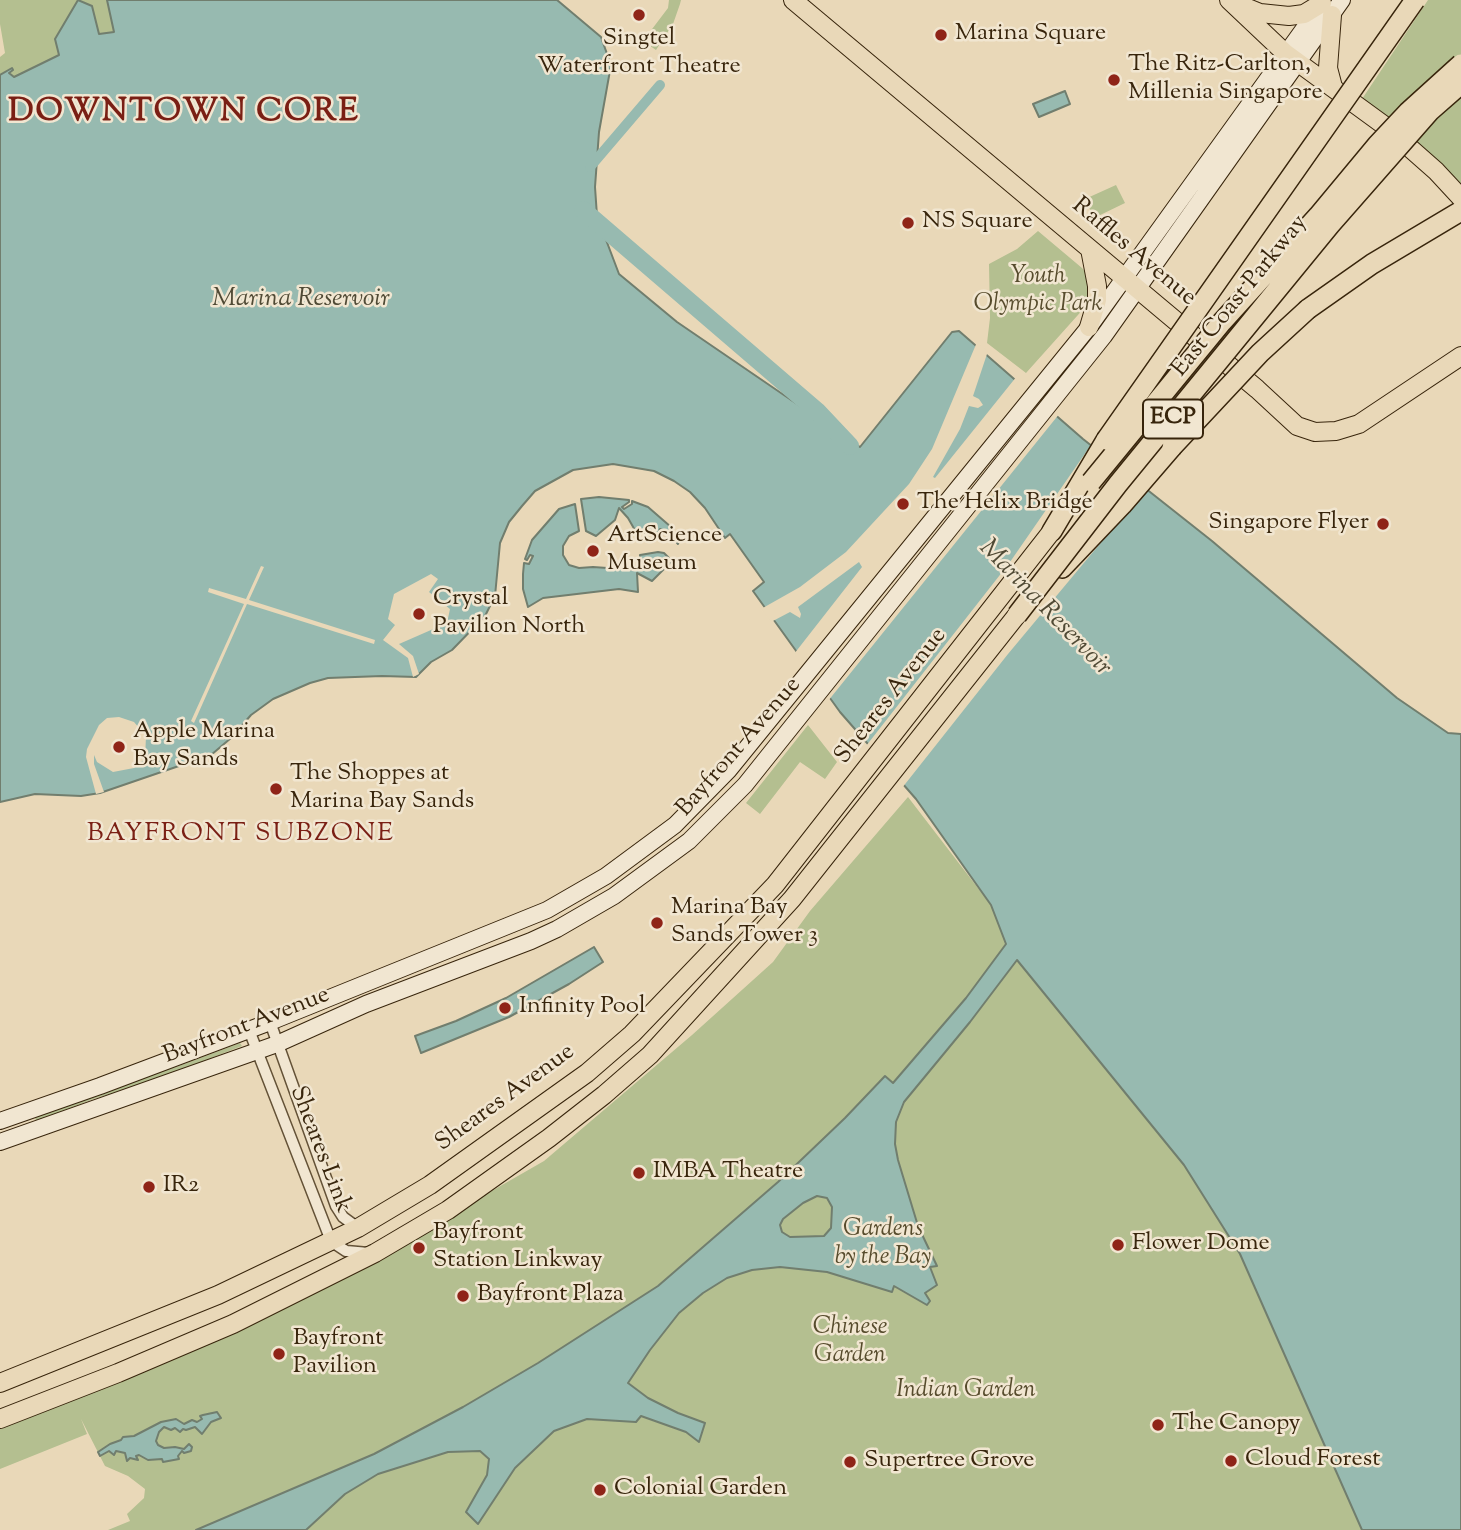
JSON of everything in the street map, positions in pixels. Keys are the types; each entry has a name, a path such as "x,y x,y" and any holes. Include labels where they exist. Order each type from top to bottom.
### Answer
{"highway":[{"path":"1052,531 1106,440 1415,0"},
{"name":"East Coast Parkway","path":"1052,531 1207,340 1318,216 1377,145 1408,111 1461,64"},
{"name":"East Coast Parkway","path":"1017,615 1118,484 1195,394 1330,225 1430,111 1461,84"},
{"path":"1017,615 1122,505 1207,407 1308,309 1362,271 1461,211"}],"main road":[{"name":"Raffles Avenue","path":"793,0 1297,426 1315,432 1336,431 1359,424 1461,356"},
{"name":"Bayfront Avenue","path":"0,1142 277,1044 366,1004 557,929 614,896 689,841 745,785 1097,332 1326,6 1342,0"},
{"path":"1231,1 1260,13 1289,16 1326,6 1328,68 1333,87"},
{"path":"1231,1 1291,57 1395,135 1436,171 1461,198"},
{"path":"1090,249 1097,286 1097,332"},
{"name":"Bayfront Avenue","path":"0,1121 270,1022 547,910 606,876 667,832 728,771 1097,332"},
{"name":"Sheares Avenue","path":"0,1383 218,1295 358,1228 430,1185 587,1073 632,1034 775,885 1052,531"},
{"name":"Sheares Avenue","path":"0,1419 233,1324 375,1253 449,1210 604,1095 659,1046 792,899 1017,615"}],"street":[{"name":"Sheares Link","path":"270,1022 336,1206 343,1217 358,1228"},
{"name":"Sheares Link","path":"249,1030 331,1241 346,1251 375,1253"}],"green space":[{"path":"0,0 107,0 114,32 98,34 92,6 59,55 13,78 9,73 12,68 0,75 0,57 5,53 0,24"},
{"path":"669,0 681,0 673,24 656,50 643,41 668,8"},
{"path":"1428,0 1461,0 1461,191 1358,105"},
{"path":"1116,185 1125,203 1094,218 1085,199"},
{"name":"Youth Olympic Park","path":"1038,231 1082,268 1088,275 1091,292 1086,306 1026,373 987,343 990,318 989,264 1017,249"},
{"path":"808,725 837,762 825,779 800,762 760,814 746,803"},
{"name":"Gardens by the Bay","path":"908,797 991,905 1006,944 1184,1165 1240,1254 1362,1530 108,1530 130,1521 127,1514 144,1498 145,1489 128,1476 105,1466 81,1419 87,1434 0,1469 0,1422 333,1282 544,1161 773,962 810,911"},
{"path":"240,1043 242,1046 139,1086 96,1098 36,1121 35,1117 135,1078 176,1067"}],"water":[{"name":"Marina Reservoir","path":"78,0 92,6 99,34 114,32 107,0 557,0 601,37 611,65 599,132 595,187 597,216 619,274 677,322 860,447 952,332 959,331 1083,439 1212,541 1397,698 1448,733 1461,734 1461,1530 1362,1530 1240,1254 1184,1165 1017,960 904,1102 896,1122 895,1144 898,1160 918,1226 937,1266 930,1267 937,1285 925,1293 930,1301 927,1305 894,1286 892,1292 827,1272 780,1267 752,1270 727,1278 679,1313 628,1383 648,1398 705,1423 699,1442 686,1432 641,1416 636,1422 587,1419 554,1431 515,1468 478,1524 466,1512 487,1475 489,1459 480,1451 448,1452 378,1474 345,1494 306,1530 196,1530 374,1454 463,1407 538,1363 658,1286 778,1182 885,1076 893,1083 966,998 1006,944 991,905 916,799 840,712 753,591 764,582 730,534 725,538 705,508 690,492 674,481 654,471 613,464 573,470 535,491 509,522 500,543 495,596 485,616 452,650 431,662 416,677 328,678 310,683 273,699 251,715 231,738 211,755 100,793 81,796 35,794 0,802 0,75 12,68 9,73 14,77 59,55 55,39","holes":["817,1196 827,1198 832,1207 831,1228 824,1236 790,1237 782,1232 780,1225 783,1219 803,1203"]},
{"path":"1065,91 1070,104 1039,117 1033,104"},
{"path":"599,497 629,500 622,507 624,509 632,504 632,501 648,507 671,527 680,539 678,544 660,529 658,533 636,532 619,508 615,520 596,536 586,531 581,499"},
{"path":"575,504 579,531 569,536 563,546 563,555 569,565 579,568 636,570 640,569 640,555 658,552 664,553 672,561 652,581 637,573 638,592 619,589 543,598 528,607 523,589 523,574 524,563 529,564 533,556 525,559 532,540 559,509"},
{"name":"Infinity Pool","path":"594,947 603,962 569,984 509,1017 421,1053 415,1036 506,998"},
{"path":"217,1412 221,1418 211,1422 202,1434 195,1427 180,1432 175,1428 171,1430 164,1427 159,1432 156,1441 164,1448 184,1449 189,1444 192,1447 191,1451 182,1451 179,1459 163,1462 162,1459 148,1460 139,1455 136,1456 138,1460 130,1458 127,1461 125,1453 116,1451 114,1455 109,1451 100,1456 98,1452 123,1437 134,1436 161,1422 176,1419 184,1424 192,1420 197,1422 202,1419 200,1416"}],"pier":[{"path":"977,342 988,351 973,396 983,405 978,408 969,406 960,429 933,477 935,478 1017,376 1060,413 828,701 794,654 862,567 859,562 798,607 800,618 790,612 771,622 761,609 800,587 846,552 909,484 932,449"},
{"path":"1093,442 1148,486 1008,654 902,788 866,746 1010,562"},
{"path":"261,566 264,567 249,600 375,640 374,644 247,604 194,723 191,721 244,604 208,592 209,588 246,599"},
{"name":"Crystal Pavilion North","path":"431,574 438,579 429,592 450,609 447,623 399,644 413,656 419,674 413,677 408,658 383,640 395,625 388,619 394,594"},
{"path":"119,717 134,722 146,736 145,759 134,768 113,772 97,762 94,755 94,764 104,792 96,794 86,757 87,749 99,725 107,718"}],"waterway":[{"path":"590,167 660,85"},
{"name":"Marina Reservoir","path":"583,210 817,411 850,446"}],"place":[{"name":"Singtel Waterfront Theatre","path":"639,15"},
{"name":"Marina Square","path":"941,35"},
{"name":"The Ritz-Carlton, Millenia Singapore","path":"1114,80"},
{"name":"NS Square","path":"908,223"},
{"name":"The Helix Bridge","path":"903,504"},
{"name":"Singapore Flyer","path":"1383,524"},
{"name":"ArtScience Museum","path":"593,551"},
{"name":"Crystal Pavilion North","path":"419,614"},
{"name":"Apple Marina Bay Sands","path":"119,747"},
{"name":"The Shoppes at Marina Bay Sands","path":"276,789"},
{"name":"Marina Bay Sands Tower 3","path":"657,923"},
{"name":"Infinity Pool","path":"505,1008"},
{"name":"IMBA Theatre","path":"639,1173"},
{"name":"IR2","path":"149,1187"},
{"name":"Flower Dome","path":"1118,1245"},
{"name":"Bayfront Station Linkway","path":"419,1248"},
{"name":"Bayfront Plaza","path":"463,1296"},
{"name":"Bayfront Pavilion","path":"279,1354"},
{"name":"The Canopy","path":"1158,1425"},
{"name":"Cloud Forest","path":"1231,1461"},
{"name":"Supertree Grove","path":"850,1462"},
{"name":"Colonial Garden","path":"600,1490"}],"district":[{"name":"DOWNTOWN CORE","path":"184,115"},
{"name":"BAYFRONT SUBZONE","path":"241,836"}],"park label":[{"name":"Chinese Garden","path":"850,1343"},
{"name":"Indian Garden","path":"966,1392"}]}
